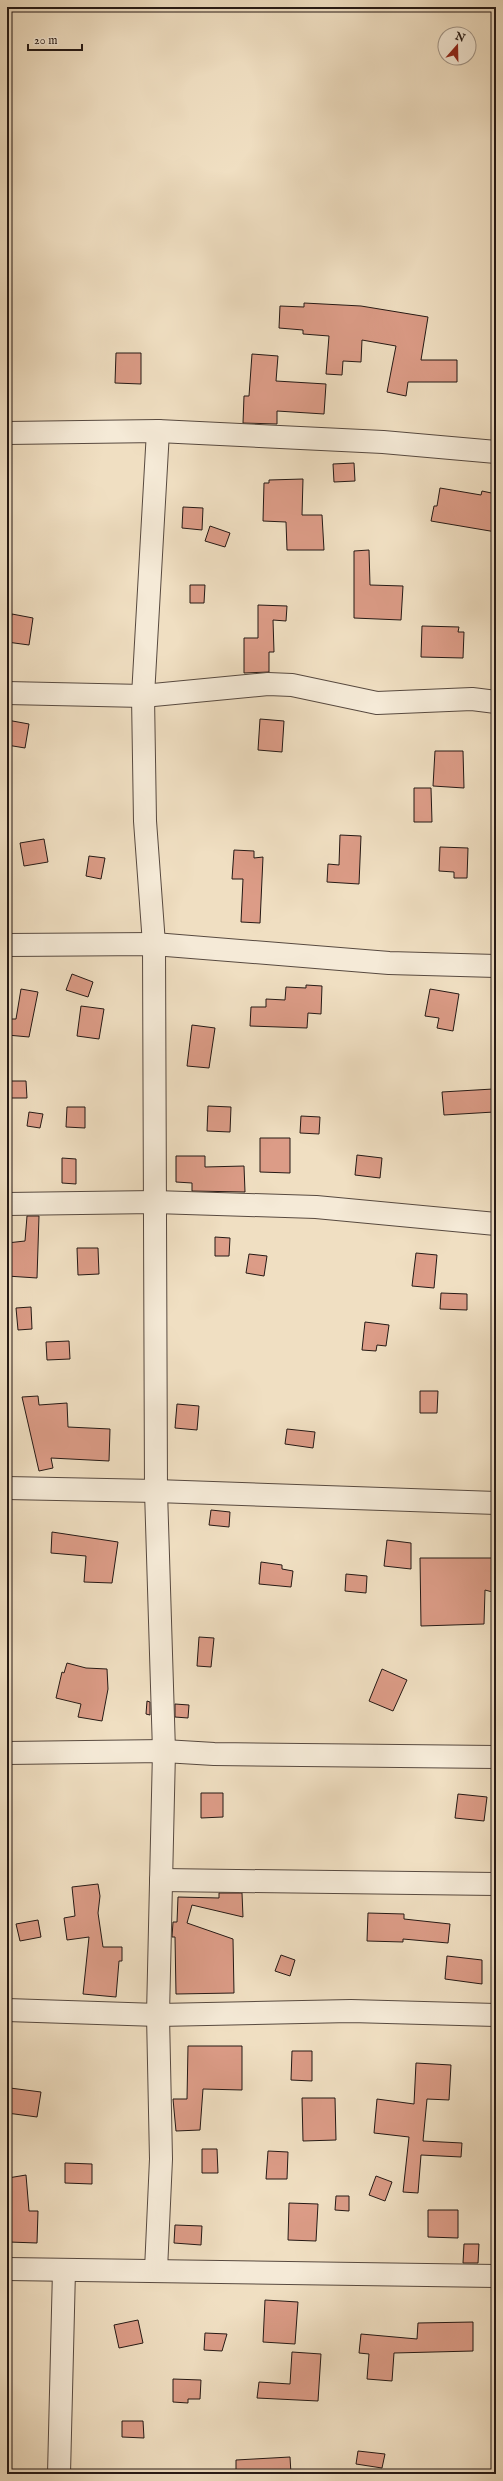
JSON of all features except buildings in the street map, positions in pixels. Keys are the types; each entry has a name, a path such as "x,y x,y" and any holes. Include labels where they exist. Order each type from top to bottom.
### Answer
{"street":[{"path":"156,2270 161,2159 158,2015 164,1751 156,1491 154,944 145,821 143,696 158,431"},
{"path":"7,433 158,431 383,442 496,452"},
{"path":"7,693 143,696 268,684 292,685 377,702 472,699 496,702"},
{"path":"7,945 154,944 389,963 496,966"},
{"path":"7,1204 155,1202 358,1209 496,1224"},
{"path":"7,1488 156,1491 496,1503"},
{"path":"7,1753 164,1751 214,1754 496,1756"},
{"path":"161,1880 496,1884"},
{"path":"7,2010 158,2015 351,2011 496,2015"},
{"path":"7,2269 496,2276"},
{"path":"59,2474 64,2270"}]}
